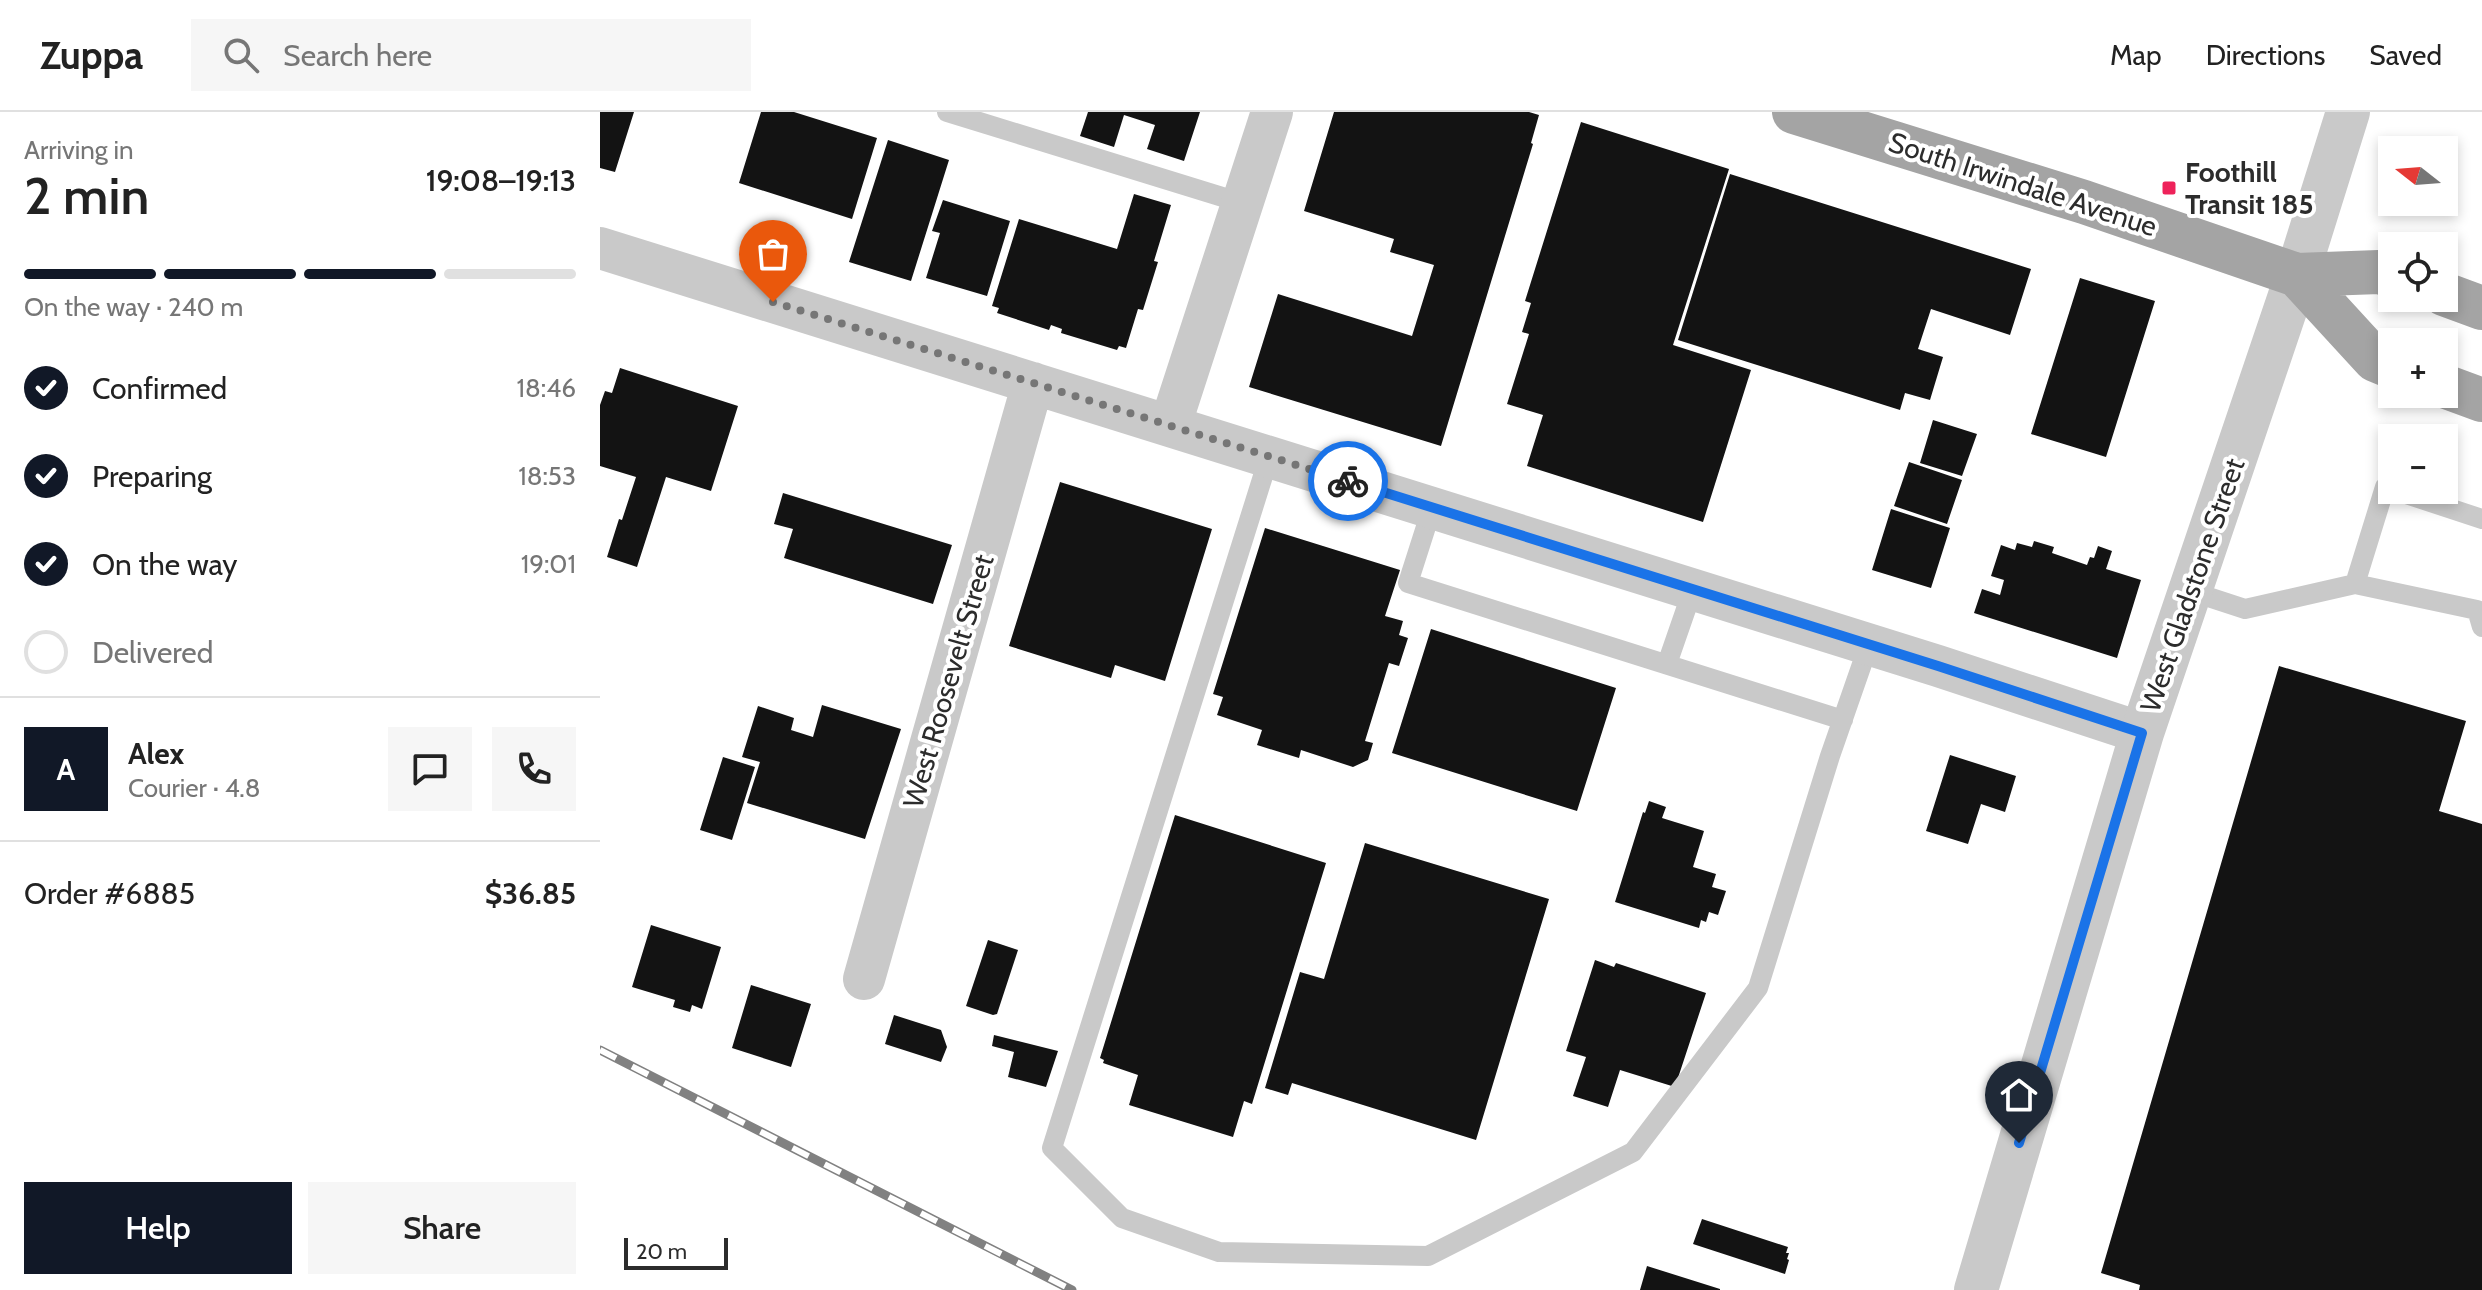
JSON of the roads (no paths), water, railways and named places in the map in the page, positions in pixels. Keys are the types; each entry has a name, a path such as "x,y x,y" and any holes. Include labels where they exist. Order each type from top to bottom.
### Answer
{"main road":[{"name":"South Irwindale Avenue","path":"1797,112 2084,202 2297,275"},
{"path":"2297,275 2378,272"},
{"path":"2297,275 2378,361"},
{"path":"2458,299 2482,308"},
{"path":"2458,391 2482,400"}],"street":[{"path":"1170,426 1272,112"},
{"name":"West Gladstone Street","path":"1976,1290 2142,733 2297,275 2348,112"},
{"path":"600,248 1869,644 2142,733"},
{"name":"West Roosevelt Street","path":"864,979 1033,383"}],"lane":[{"path":"947,112 1242,203"},
{"path":"1269,457 1052,1148 1122,1218 1219,1252 1428,1256 1633,1152 1758,988 1830,756 1869,644"},
{"path":"2355,584 2380,504"},
{"path":"2436,504 2482,519"},
{"path":"1432,508 1408,583 1843,720"},
{"path":"2190,591 2245,609 2355,584 2477,610 2482,627"},
{"path":"1667,664 1693,589"}],"railway":[{"path":"600,1050 1072,1290"}],"place":[{"name":"Foothill Transit 185","path":"2169,188"}]}
